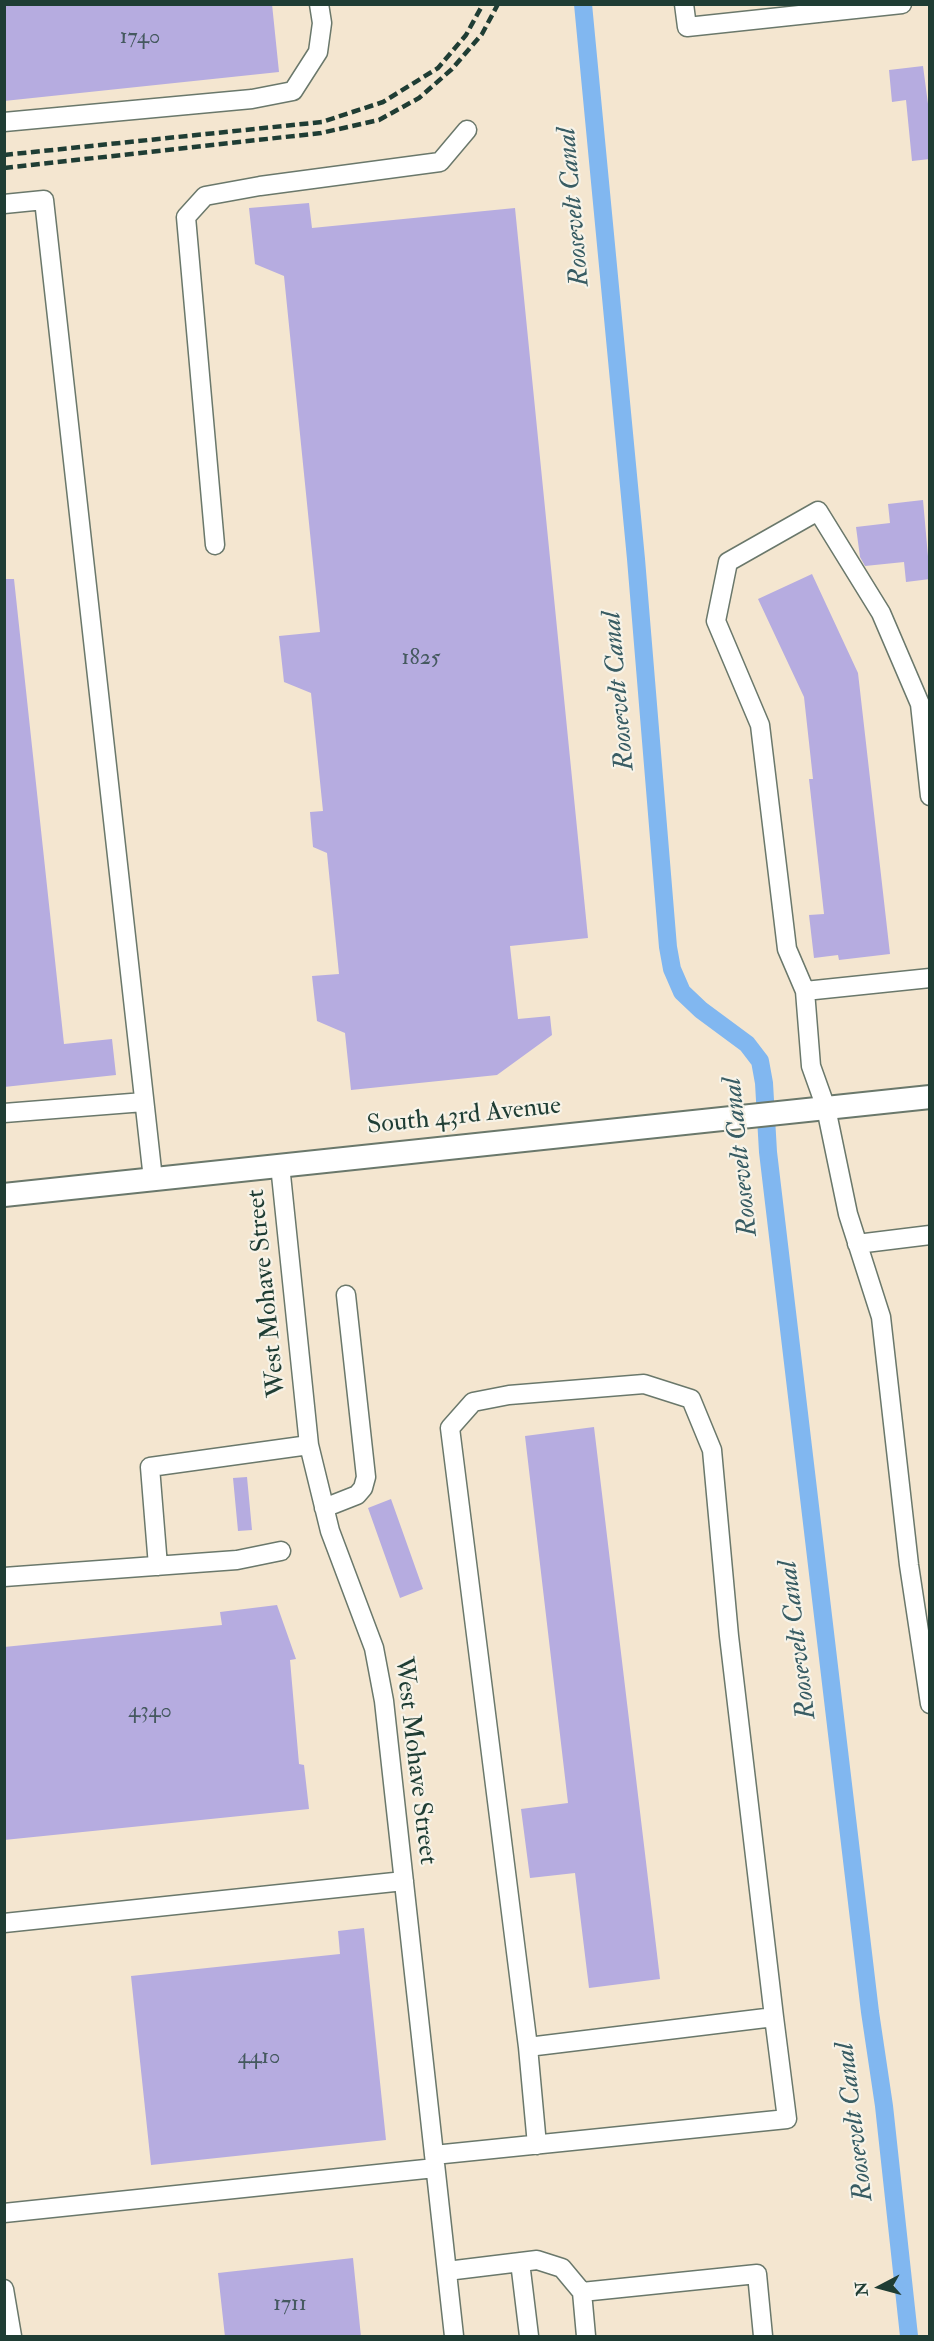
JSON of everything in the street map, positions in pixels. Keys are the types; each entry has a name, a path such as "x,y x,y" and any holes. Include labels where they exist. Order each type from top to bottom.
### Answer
{"main road":[{"name":"South 43rd Avenue","path":"4,1195 930,1097"}],"street":[{"path":"4,122 252,99 293,91 318,52 322,23 319,4"},
{"path":"684,4 687,27 902,4"},
{"path":"215,545 186,217 205,196 271,184 440,162 467,130"},
{"path":"4,204 44,200 153,1179"},
{"path":"930,796 920,704 881,613 818,511 728,562 716,621 760,725 787,949 805,991 811,1066 826,1108 848,1214 881,1317 909,1565 930,1704"},
{"path":"805,991 930,978"},
{"path":"4,1113 144,1102"},
{"name":"West Mohave Street","path":"280,1165 309,1445 330,1531 374,1648 384,1701 454,2337"},
{"path":"857,1244 930,1235"},
{"path":"324,1508 357,1495 363,1488 366,1477 346,1295"},
{"path":"4,2213 435,2162 537,2145 787,2119 729,1636 712,1450 691,1399 644,1384 509,1395 472,1402 450,1428 528,2047 537,2145"},
{"path":"158,1566 150,1467 309,1445"},
{"path":"4,1577 237,1560 281,1551"},
{"path":"4,1923 404,1881"},
{"path":"528,2047 774,2017"},
{"path":"447,2271 537,2260 562,2268 582,2292 586,2337"},
{"path":"520,2262 529,2337"},
{"path":"582,2292 757,2274 763,2337"},
{"path":"4,2289 12,2337"}],"building":[{"path":"4,4 272,4 279,72 4,101"},
{"path":"923,66 930,119 930,159 912,161 906,100 892,102 889,70"},
{"path":"309,203 312,228 515,208 588,938 510,946 518,1019 550,1016 552,1035 497,1075 351,1090 345,1033 317,1021 312,976 339,974 327,853 313,847 310,812 323,811 311,693 284,682 279,636 320,632 284,276 255,264 249,208"},
{"path":"923,500 930,579 906,582 904,562 865,566 860,557 856,527 890,523 888,504"},
{"path":"812,574 858,673 890,954 839,960 838,955 814,958 809,915 824,914 809,779 813,779 804,697 758,599"},
{"path":"4,579 14,579 64,1044 112,1039 116,1075 4,1087"},
{"path":"594,1427 660,1979 589,1988 575,1873 530,1878 521,1809 568,1803 525,1436"},
{"path":"247,1477 252,1530 238,1531 233,1478"},
{"path":"391,1499 423,1589 400,1598 368,1508"},
{"path":"277,1605 296,1659 290,1660 299,1764 304,1765 309,1809 4,1840 4,1647 222,1625 220,1612"},
{"path":"364,1928 386,2140 151,2165 131,1976 340,1954 338,1931"},
{"path":"353,2258 361,2337 225,2337 218,2273"}],"waterway":[{"name":"Roosevelt Canal","path":"583,4 636,559 668,947 672,969 682,992 701,1010 747,1044 760,1061 764,1083 768,1152 870,2012 884,2106 909,2336"}],"railway":[{"path":"4,155 322,122 383,102 438,68 466,35 483,4"},
{"path":"4,168 321,133 379,120 419,98 452,69 482,34 498,4"}]}
